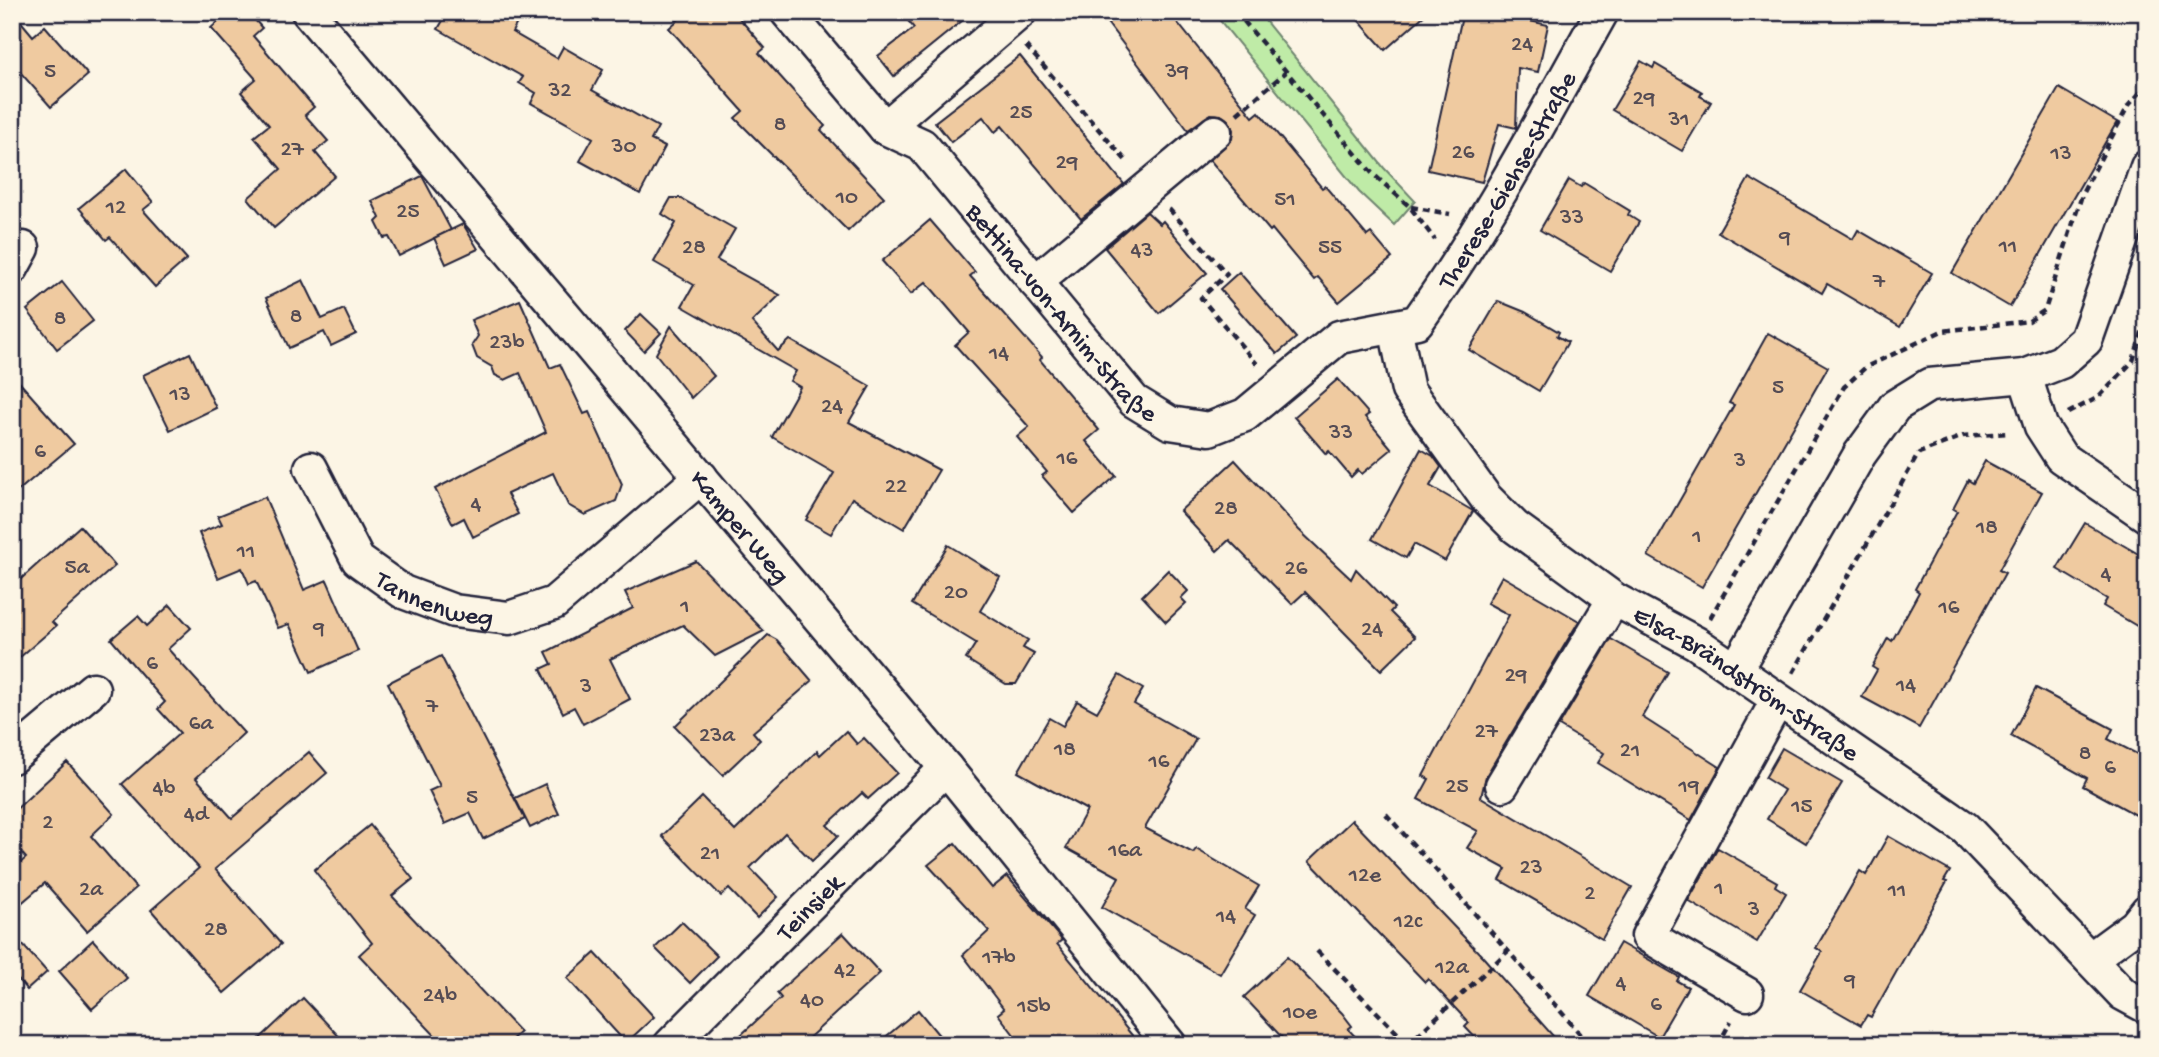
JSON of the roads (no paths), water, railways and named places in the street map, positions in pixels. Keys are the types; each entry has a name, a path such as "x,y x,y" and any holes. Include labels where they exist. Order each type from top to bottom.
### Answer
{"street":[{"name":"Bettina-von-Arnim-Straße","path":"787,12 885,128 922,145 1134,401 1170,423 1209,429 1245,415 1339,337 1395,327"},
{"path":"885,128 1020,12"},
{"name":"Therese-Giehse-Straße","path":"1395,327 1417,322 1455,269 1602,12"},
{"name":"Kamper Weg","path":"311,13 946,768 1170,1045"},
{"path":"1035,282 1215,132"},
{"path":"1735,671 1860,454 1895,406 1929,385 2025,376 2061,362 2086,340 2147,167"},
{"name":"Elsa-Brändström-Straße","path":"1395,327 1408,390 1486,499 1515,527 1614,598 1696,643 1965,828 2123,994 2147,1007"},
{"path":"2025,376 2040,426 2061,457 2147,516"},
{"name":"Tannenweg","path":"311,468 358,560 403,592 454,611 509,618 554,603 701,477"},
{"path":"1502,785 1614,598"},
{"path":"12,757 93,689"},
{"path":"1747,994 1648,936 1777,701"},
{"name":"Teinsiek","path":"670,1045 946,768"},
{"path":"2090,959 2135,926 2147,911"}]}
